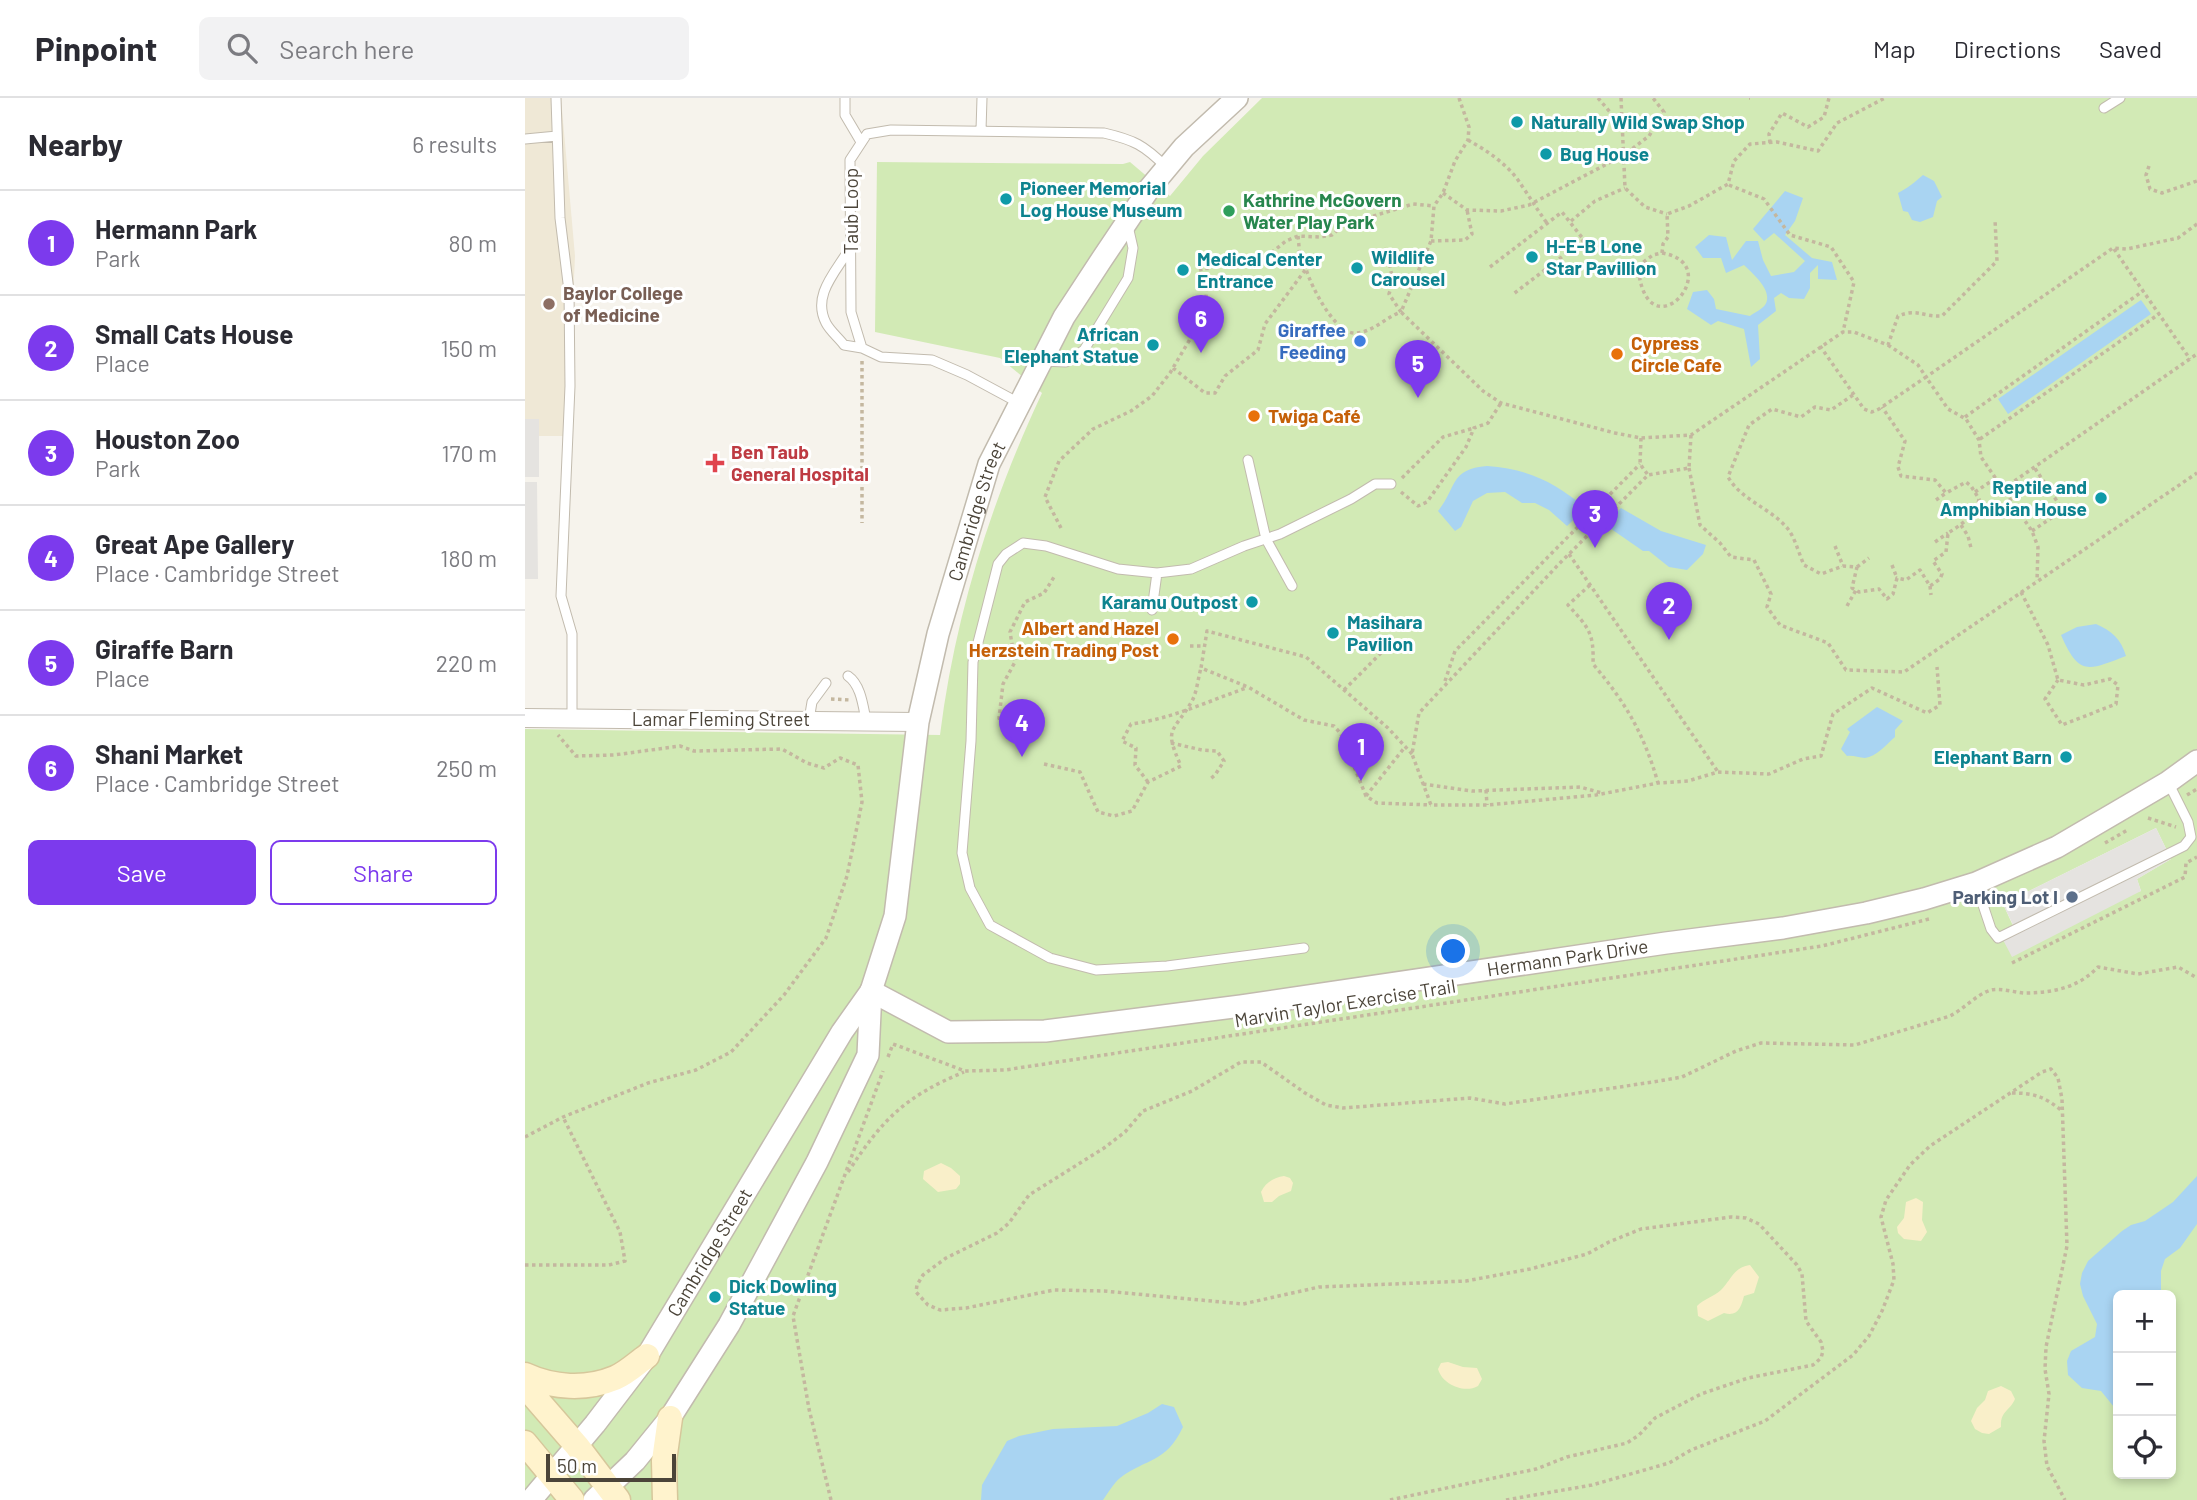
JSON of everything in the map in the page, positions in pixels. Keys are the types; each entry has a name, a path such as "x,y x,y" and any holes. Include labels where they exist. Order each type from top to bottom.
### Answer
{"main road":[{"path":"525,1375 543,1383 581,1387 617,1377 647,1356"},
{"path":"525,1386 577,1446 607,1496"},
{"path":"664,1500 664,1461 670,1418"},
{"path":"525,1443 572,1500"}],"street":[{"name":"Cambridge Street","path":"607,1496 670,1418 729,1325 817,1162 868,1055 871,991 895,916 918,722 938,634 989,464 1064,317 1127,222 1184,147 1237,98"},
{"name":"Lamar Fleming Street","path":"525,718 918,722"},
{"name":"Hermann Park Drive","path":"871,991 948,1032 1045,1031 1241,1006 1783,928 1866,913 1976,883 2173,791 2197,761"},
{"name":"Cambridge Street","path":"531,1500 647,1356 842,1032 871,991"}],"lane":[{"path":"556,98 560,218 569,291 570,386 561,596 572,634 572,718"},
{"path":"845,98 845,115 861,142"},
{"path":"981,130 982,98"},
{"path":"2104,108 2120,98"},
{"name":"Taub Loop","path":"862,348 851,312 850,160 867,134 891,130 1104,133 1132,139 1147,148 1167,168"},
{"path":"525,139 557,136"},
{"path":"1041,361 1066,362 1084,350 1128,278 1133,248 1127,222"},
{"path":"852,244 825,285 820,300 826,323 844,345 862,348 881,357 932,360 967,375 1019,404"},
{"path":"1248,460 1266,538 1292,586"},
{"path":"1304,947 1167,966 1095,970 1050,958 990,925 970,888 962,853 971,741 973,662 998,564 1006,554 1023,543 1046,546 1118,569 1157,573 1191,569 1280,534 1375,484 1391,484"},
{"path":"1152,610 1157,573"},
{"path":"848,676 853,680 861,698 866,720"},
{"path":"809,720 812,702 826,683"},
{"path":"1976,883 1991,929 1998,938 2184,846 2191,837 2188,822 2173,791"}],"path":[{"path":"1298,236 1304,268 1311,284 1335,321 1345,331 1355,334 1401,312 1431,241 1434,206 1443,194 1455,161 1468,140 1469,127 1459,98"},
{"path":"1598,98 1623,126"},
{"path":"1621,98 1625,188 1645,208 1667,214 1689,206 1728,184 1734,161 1750,144 1770,143 1818,151 1837,123 1885,98"},
{"path":"1443,194 1467,210 1501,211 1531,203 1624,155 1649,136 1664,112 1653,98"},
{"path":"1770,143 1769,134 1782,113 1808,127 1824,117 1829,98"},
{"path":"1468,140 1486,150 1506,167 1522,185 1531,203 1547,223"},
{"path":"2149,166 2146,175 2150,189 2162,194 2197,181"},
{"path":"1728,184 1764,199 1790,235 1831,247 1854,282 1843,332"},
{"path":"1570,222 1595,201 1625,188"},
{"path":"1265,258 1286,241 1298,236 1332,235 1343,225 1413,204 1434,206"},
{"path":"1431,241 1465,240 1472,234 1467,210"},
{"path":"1490,267 1562,212 1570,222 1584,240 1513,296"},
{"path":"1662,253 1663,244 1668,237 1667,214"},
{"path":"1888,345 1898,316 1912,311 1928,316 1942,316 1997,261 1995,219"},
{"path":"1820,346 1853,395 1866,410 1873,412 2113,248 2127,249 2178,238 2197,224"},
{"path":"1387,247 1393,281 1389,294 1401,312 1483,391 1501,403 1615,433 1641,438 1691,435 1843,332 1854,332 1888,345 1918,365 1948,409 1964,417 1979,440 1981,457 2032,531 2039,555 2037,581"},
{"path":"2113,248 2190,359"},
{"path":"1662,253 1677,258 1688,279 1683,295 1677,302 1660,307 1654,305 1640,285 1639,266 1644,259 1662,253"},
{"path":"1199,271 1238,260 1265,258 1281,259 1304,268"},
{"path":"1061,527 1045,497 1059,461 1093,429 1131,411 1152,396 1173,368 1196,329 1206,302 1207,268"},
{"path":"1173,368 1205,393 1215,393 1225,376 1258,350 1265,324 1304,268"},
{"path":"1964,417 2143,291"},
{"path":"1979,440 2159,314"},
{"path":"862,348 862,523"},
{"path":"2003,489 2197,354"},
{"path":"1853,395 1831,410 1815,407 1801,416 1772,409 1749,425 1728,477 1733,486 1789,530 1804,565 1821,574 1843,566 1857,567"},
{"path":"1474,428 1467,447 1427,502 1418,506 1391,484 1402,478 1443,437 1488,423 1501,403"},
{"path":"1882,407 1905,441 1898,467 1899,475 1905,478 1935,480 1946,494"},
{"path":"1691,435 1689,468 1700,525 1720,542 1731,557 1754,560 1771,594 1767,607 1780,625 1828,643 1846,670 1904,672 2197,472"},
{"path":"1641,438 1640,464 1648,475"},
{"path":"1444,685 1455,651 1640,464"},
{"path":"2032,531 2063,510 2034,467"},
{"path":"1412,754 1419,713 1569,554 1648,475 1689,468"},
{"path":"1975,492 1996,478"},
{"path":"1935,500 1964,482 1969,484 1979,497 1978,504 1961,525 1935,542"},
{"path":"1961,525 1971,548"},
{"path":"1930,586 1940,579 1942,574 1933,561 1947,551 1948,533"},
{"path":"1835,546 1843,566"},
{"path":"1569,554 1718,772"},
{"path":"1869,558 1857,567 1852,588 1859,592 1879,589 1887,599 1893,594 1897,578 1892,565"},
{"path":"1897,578 1906,580 1920,570 1930,586 1931,595"},
{"path":"1004,733 999,718 1003,684 1015,662 1010,632 1024,602 1044,593 1054,577"},
{"path":"1590,585 1568,605 1583,621 1594,641 1593,664 1627,708 1648,748 1658,783"},
{"path":"1847,606 1856,590"},
{"path":"2021,592 2047,645 2057,680 2045,699 2062,725 2116,704 2118,685 2110,679 2084,685 2057,680"},
{"path":"1044,764 1080,772 1098,812 1114,816 1132,811 1148,782 1181,766 1171,743 1171,732 1193,700 1207,631 1306,657 1388,728 1412,754 1431,805"},
{"path":"1190,646 1203,646"},
{"path":"1344,691 1384,650"},
{"path":"1201,668 1248,687 1304,720 1334,726 1341,734 1366,796 1377,803 1487,805 1688,781 1718,772 1769,774 1803,759 1821,756 1833,714 1872,688 1927,713 1940,705 1937,667"},
{"path":"1148,782 1135,765 1136,748 1122,741 1131,724 1149,722 1184,711 1248,687"},
{"path":"829,699 851,700"},
{"path":"525,1137 563,1117 648,1083 696,1070 731,1052 784,995 826,938 847,876 862,802 858,765 841,758 824,768 807,763 782,749 694,751 680,746 576,756 555,733"},
{"path":"1171,743 1217,751 1224,761 1209,780"},
{"path":"1366,796 1405,747"},
{"path":"1423,783 1472,791 1580,787 1604,793"},
{"path":"1546,788 1549,799"},
{"path":"1524,789 1527,802"},
{"path":"2190,832 2148,818 2173,791 2197,789"},
{"path":"1486,790 1487,805"},
{"path":"2102,845 2136,824"},
{"path":"2012,962 2185,877 2186,863 2197,857"},
{"name":"Marvin Taylor Exercise Trail","path":"844,1178 885,1119 940,1081 965,1071 1005,1070 1822,946 1933,918"},
{"path":"1390,1500 1536,1469 1567,1457 1627,1443 1655,1418 1701,1394 1748,1378 1813,1365 1821,1359 1823,1351 1821,1342 1806,1321 1802,1274 1797,1265 1759,1224 1747,1218 1731,1217 1641,1229 1587,1254 1530,1269 1466,1281 1319,1287 1243,1304 1104,1291 1054,1290 966,1308 940,1310 920,1298 916,1292 917,1285 922,1275 946,1258 997,1233 1009,1223 1029,1195 1104,1149 1125,1132 1143,1111 1192,1091 1241,1062 1261,1062 1326,1105 1343,1108 1470,1098 1505,1104 1682,1077 1736,1051 1761,1044 1855,1045 1950,1016 1965,1009 1980,995 1994,989 2023,993 2053,991 2077,984 2098,967 2138,974 2178,967 2197,978"},
{"name":"Marvin Taylor Exercise Trail","path":"831,1500 809,1409 793,1316 893,1044 965,1071"},
{"path":"1506,1500 1592,1486 1669,1463 1691,1450 1765,1421 1853,1355 1869,1336 1894,1280 1893,1264 1881,1217 1886,1200 1910,1165 1930,1146 2042,1072 2051,1069 2058,1078 2062,1111 2067,1246 2046,1347 2045,1369 2049,1394 2044,1441 2047,1466 2066,1500"},
{"path":"2010,1093 2032,1093 2050,1101 2062,1111"},
{"path":"525,1265 609,1265 625,1261 620,1232 563,1117"}],"shaded area":[{"name":"Baylor College of Medicine","path":"525,98 561,98 575,256 567,436 525,436"},
{"path":"525,419 539,419 539,477 525,477"},
{"path":"525,482 537,482 538,579 525,579"},
{"name":"Parking Lot I","path":"2156,828 2171,859 2137,879 2141,891 2012,957 2001,936 2015,929 2003,904"}],"green space":[{"path":"1262,98 2197,98 2197,1500 525,1500 525,729 940,735 955,646 977,560 991,517 1042,393 1000,358 875,332 877,162 1130,162 1170,196 1203,156","holes":["2156,828 2171,859 2137,879 2141,891 2015,930 2003,904"]}],"sand":[{"path":"941,1163 960,1176 960,1184 956,1189 938,1192 923,1179 924,1171"},
{"path":"1284,1176 1290,1178 1293,1183 1291,1191 1272,1202 1264,1202 1261,1192 1265,1186 1273,1179"},
{"path":"1916,1198 1923,1202 1922,1220 1927,1232 1921,1241 1904,1239 1898,1233 1897,1227 1904,1218 1906,1202"},
{"path":"1750,1265 1759,1277 1754,1293 1744,1296 1736,1312 1724,1313 1708,1321 1698,1316 1697,1306 1721,1290 1736,1271"},
{"path":"1441,1363 1477,1368 1482,1379 1478,1386 1460,1388 1444,1379 1438,1369"},
{"path":"2001,1386 2011,1391 2015,1399 2004,1414 2001,1427 1989,1434 1982,1433 1975,1429 1971,1421 1988,1391"}],"water":[{"path":"1923,175 1934,181 1942,197 1937,201 1933,217 1920,222 1912,220 1908,212 1903,211 1898,193"},
{"path":"1785,191 1803,198 1795,221 1785,235 1812,258 1832,262 1837,280 1818,279 1818,265 1810,273 1810,288 1804,299 1789,298 1781,293 1774,298 1776,311 1758,325 1760,359 1751,367 1744,329 1718,321 1711,325 1687,309 1693,292 1707,290 1714,299 1716,309 1750,316 1765,305 1765,289 1744,265 1726,273 1721,258 1703,258 1695,247 1709,235 1726,237 1732,260 1746,241 1758,241 1771,276 1794,272 1805,261 1774,233 1764,241 1753,229"},
{"path":"2141,300 2151,314 2008,414 1998,399"},
{"path":"1487,466 1516,470 1540,478 1586,508 1567,526 1549,510 1535,503 1522,503 1505,492 1487,493 1473,501 1461,527 1455,531 1438,511 1460,475"},
{"path":"1621,508 1661,531 1706,545 1703,554 1687,570 1669,567 1649,551 1643,551 1604,524"},
{"path":"2096,624 2115,636 2126,656 2093,667 2079,664 2073,658 2061,635 2077,627"},
{"path":"1877,707 1903,721 1895,730 1895,737 1869,757 1847,756 1841,749 1850,732 1847,729"},
{"path":"2197,1176 2197,1224 2180,1248 2165,1259 2161,1271 2161,1290 2113,1290 2113,1406 2101,1391 2082,1388 2068,1375 2067,1361 2071,1351 2095,1337 2097,1324 2083,1296 2080,1284 2082,1273 2088,1261 2122,1231 2145,1221 2173,1202"},
{"path":"1162,1404 1174,1407 1183,1427 1176,1439 1163,1454 1120,1478 1103,1500 981,1500 982,1485 1007,1441 1053,1429 1117,1426"}],"place":[{"name":"Naturally Wild Swap Shop","path":"1517,122"},
{"name":"Bug House","path":"1546,154"},
{"name":"Pioneer Memorial Log House Museum","path":"1006,199"},
{"name":"Kathrine McGovern Water Play Park","path":"1229,211"},
{"name":"H-E-B Lone Star Pavillion","path":"1532,257"},
{"name":"Wildlife Carousel","path":"1357,268"},
{"name":"Medical Center Entrance","path":"1183,270"},
{"name":"Baylor College of Medicine","path":"549,304"},
{"name":"Giraffee Feeding","path":"1360,341"},
{"name":"African Elephant Statue","path":"1153,345"},
{"name":"Shani Market","path":"1201,353"},
{"name":"Cypress Circle Cafe","path":"1617,354"},
{"name":"Giraffe Barn","path":"1418,398"},
{"name":"Twiga Café","path":"1254,416"},
{"name":"Ben Taub General Hospital","path":"715,463"},
{"name":"Reptile and Amphibian House","path":"2101,498"},
{"name":"Houston Zoo","path":"1595,548"},
{"name":"Karamu Outpost","path":"1252,602"},
{"name":"Masihara Pavilion","path":"1333,633"},
{"name":"Albert and Hazel Herzstein Trading Post","path":"1173,639"},
{"name":"Small Cats House","path":"1669,640"},
{"name":"Great Ape Gallery","path":"1022,757"},
{"name":"Elephant Barn","path":"2066,757"},
{"name":"Hermann Park","path":"1361,781"},
{"name":"Parking Lot I","path":"2072,897"},
{"name":"Dick Dowling Statue","path":"715,1297"}]}
